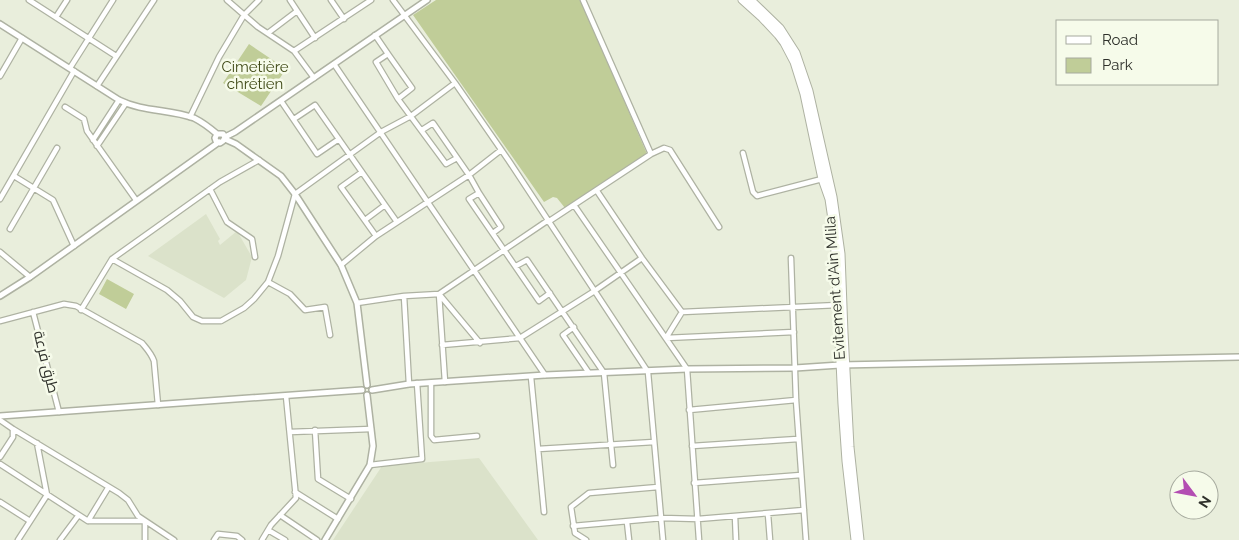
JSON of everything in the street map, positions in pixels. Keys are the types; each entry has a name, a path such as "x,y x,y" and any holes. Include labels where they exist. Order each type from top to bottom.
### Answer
{"highway":[{"name":"Evitement d'Ain Mlila","path":"742,0 769,24 790,53 804,94 822,179 829,199 833,225 843,365 860,540"},
{"name":"Evitement d'Ain Mlila","path":"751,0 770,16 789,39 796,53 809,91 833,197 840,235 846,461 854,540"}],"street":[{"path":"29,0 116,56"},
{"path":"56,17 67,0"},
{"path":"0,197 14,176 89,38 113,0"},
{"path":"97,86 154,0"},
{"path":"227,0 258,27 294,51 314,78"},
{"path":"190,117 219,57 244,15 259,0"},
{"path":"290,0 315,38"},
{"path":"331,0 344,19"},
{"path":"294,51 371,0"},
{"path":"393,0 501,150 593,292 648,372 663,540"},
{"path":"0,296 30,277 219,142 222,142 225,138 427,0"},
{"path":"583,0 651,154"},
{"path":"268,33 297,11"},
{"path":"0,24 119,100 190,117 203,123 217,134 222,133 225,138 281,176 296,194 342,265 357,303 367,385 372,390"},
{"path":"375,36 412,88 398,99"},
{"path":"0,76 22,38"},
{"path":"388,54 376,62 398,99 446,164 457,158"},
{"path":"334,64 545,375"},
{"path":"112,259 167,290 194,317 202,321 221,321 244,308 268,282 278,256 296,194 381,132 411,116 455,84"},
{"path":"93,140 119,100"},
{"path":"281,101 317,154 339,139"},
{"path":"98,146 126,103"},
{"path":"294,120 315,105 397,222"},
{"path":"65,107 84,119 86,130 136,200"},
{"path":"422,130 433,123 502,227 493,232"},
{"path":"217,134 216,140 219,142"},
{"path":"10,229 57,148"},
{"path":"357,303 404,296 439,294 504,249 597,191 651,154 664,148 670,150 719,227"},
{"path":"342,265 376,236 469,175 501,150"},
{"path":"743,153 753,192 757,196 822,179"},
{"path":"81,310 112,259 210,189 259,160"},
{"path":"362,172 341,187 376,236"},
{"path":"14,176 53,200 74,246"},
{"path":"210,189 227,222 252,239 255,258"},
{"path":"597,191 642,258 682,312"},
{"path":"479,193 469,199 539,300 550,293"},
{"path":"364,220 385,205"},
{"path":"574,205 686,369 700,540"},
{"path":"0,252 30,277"},
{"path":"442,345 520,338 563,312 642,258"},
{"path":"791,258 798,439 806,540"},
{"path":"516,266 527,260 604,372 613,465"},
{"path":"268,282 290,294 305,310 325,307 330,335"},
{"path":"439,294 480,342"},
{"path":"439,294 445,382"},
{"path":"404,296 409,384"},
{"path":"0,321 64,304 76,306 142,343 148,349 154,361 158,405"},
{"path":"682,312 838,305"},
{"name":"طرق فرعة","path":"33,312 59,412"},
{"path":"666,338 682,312"},
{"path":"574,328 563,336 589,373"},
{"path":"666,338 794,332"},
{"path":"367,395 372,390 409,384 604,372 1239,357"},
{"path":"531,377 544,512"},
{"path":"431,383 431,436 434,440 477,436"},
{"path":"370,464 422,459 417,384"},
{"path":"0,418 362,390 367,385"},
{"path":"325,540 370,464 372,452 371,429 367,395 362,390"},
{"path":"262,540 280,515 296,498 286,396"},
{"path":"690,410 796,400"},
{"path":"0,418 13,429 119,493 128,500 138,516 174,540"},
{"path":"0,457 13,437 13,429"},
{"path":"290,432 371,429"},
{"path":"315,430 318,478 351,499"},
{"path":"692,446 798,439"},
{"path":"538,449 654,442"},
{"path":"18,540 47,495 37,443"},
{"path":"0,464 88,521 145,521"},
{"path":"694,483 801,476"},
{"path":"586,540 575,533 571,507 589,494 658,486"},
{"path":"88,521 108,488"},
{"path":"296,492 338,519"},
{"path":"0,502 30,521"},
{"path":"573,526 662,518 698,519 804,510"},
{"path":"768,514 770,540"},
{"path":"280,515 317,540"},
{"path":"60,540 78,516"},
{"path":"735,516 736,540"},
{"path":"145,521 145,540"},
{"path":"627,522 629,540"},
{"path":"268,530 285,540"},
{"path":"214,540 218,534 237,536 242,540"}],"shaded area":[{"path":"206,214 220,239 218,241 220,245 237,231 252,257 246,280 224,298 148,256"},
{"path":"479,458 538,540 333,540 382,466"}],"green space":[{"path":"436,0 581,0 647,154 565,208 557,198 553,197 544,202 413,15"},
{"name":"Cimetière chrétien","path":"249,44 286,69 261,106 223,83"},
{"path":"107,279 134,294 126,309 99,294"}]}
